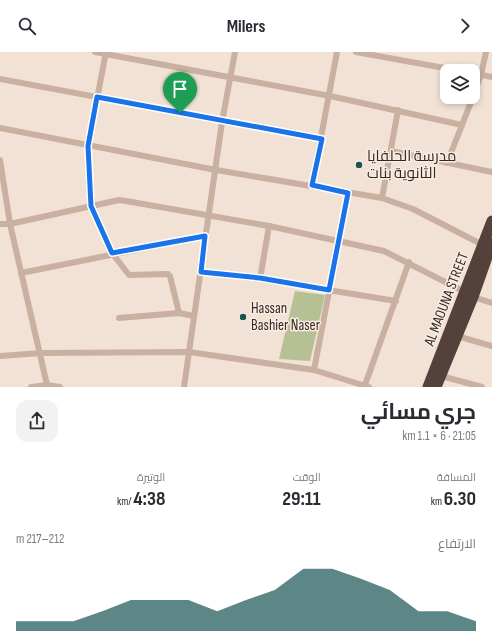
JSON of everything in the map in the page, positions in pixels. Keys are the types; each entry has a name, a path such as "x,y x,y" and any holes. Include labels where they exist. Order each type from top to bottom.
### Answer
{"highway":[{"name":"AL MAOUNA STREET","path":"428,387 469,294 487,244 492,221"},
{"path":"436,387 457,336 469,294 488,266 487,244"}],"street":[{"path":"95,52 330,96 462,125"},
{"path":"184,387 222,122 235,52"},
{"path":"312,185 322,139 337,52"},
{"path":"356,52 440,67"},
{"path":"486,52 481,75 492,77"},
{"path":"106,53 88,146 91,206 112,253 129,275 168,274 179,313"},
{"path":"0,79 222,122 322,139"},
{"path":"447,163 470,104"},
{"path":"382,198 398,110"},
{"path":"0,128 216,170 382,198 413,209 487,244"},
{"path":"391,151 492,172"},
{"path":"0,160 10,224 41,353 47,385"},
{"path":"314,370 348,193"},
{"path":"0,224 10,224 119,200 126,201 268,226 389,253 469,294 492,303"},
{"path":"260,278 268,226"},
{"path":"21,273 112,253 205,236"},
{"path":"0,356 41,353 189,352 314,370 357,385 367,386 409,262"},
{"path":"201,272 260,278 396,301"},
{"path":"119,318 179,313 194,316"},
{"path":"457,336 492,346"},
{"path":"441,376 482,387"},
{"path":"31,387 47,385 60,387"}],"green space":[{"path":"295,291 325,295 310,361 279,359"}],"place":[{"name":"مدرسة الحلفايا الثانوية بنات","path":"359,165"},
{"name":"Hassan Bashier Naser","path":"243,317"}],"route":[{"path":"97,97 180,113 222,122 322,139 312,185 348,193 329,290 260,278 201,272 205,236 112,253 91,206 88,175 88,146 97,97"}]}
